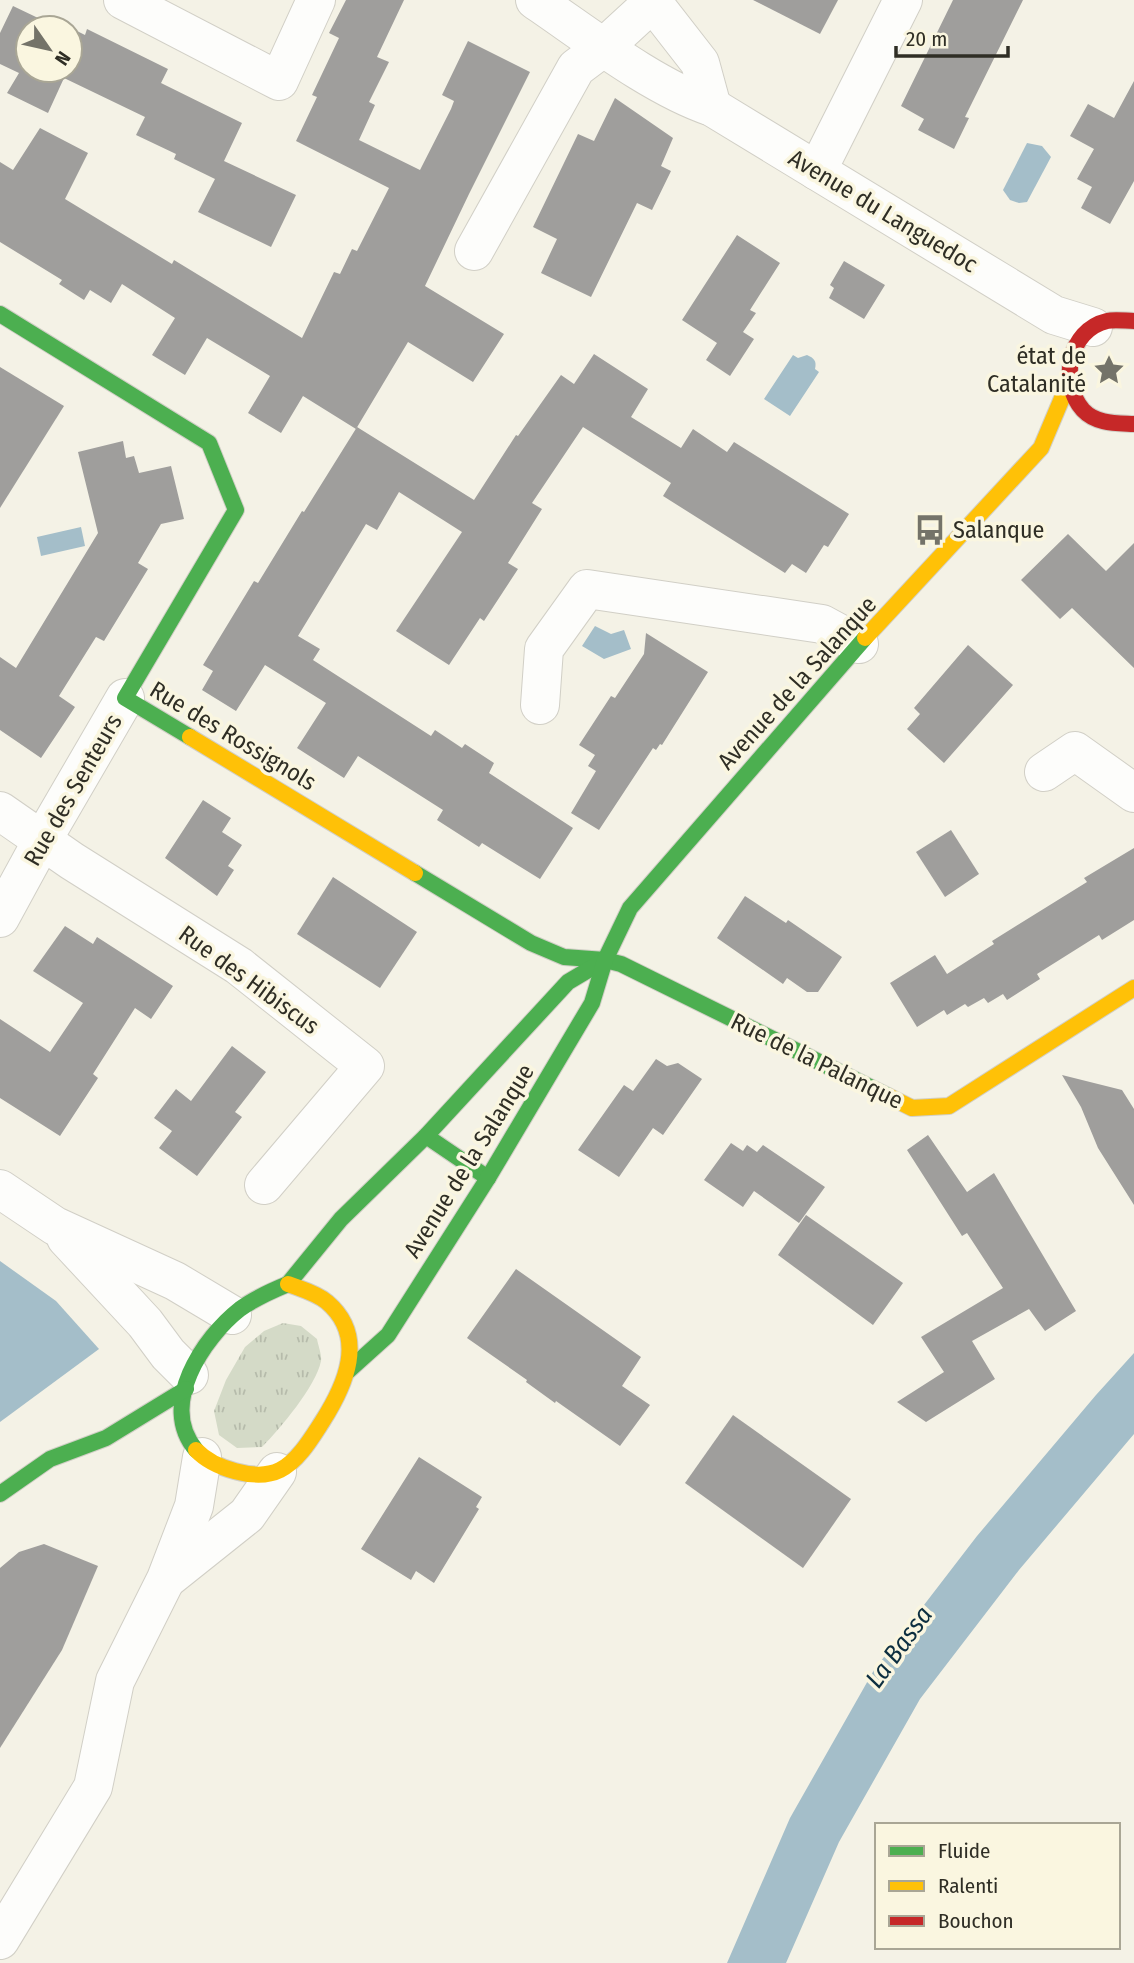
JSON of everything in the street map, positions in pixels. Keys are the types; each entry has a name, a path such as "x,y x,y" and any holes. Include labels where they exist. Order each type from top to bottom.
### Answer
{"street":[{"path":"123,0 279,81 316,0"},
{"name":"Avenue du Languedoc","path":"535,0 687,99 712,107 1054,315 1085,346"},
{"path":"817,171 903,0"},
{"path":"474,251 576,68 604,47 652,1 700,63 712,107"},
{"path":"1134,302 1085,346 1075,400 1086,414 1101,422 1119,426 1134,424"},
{"name":"Rue des Rossignols","path":"0,314 209,443 236,510 125,698 530,943 564,957 604,960"},
{"path":"1085,346 1122,319 1134,321"},
{"name":"Avenue de la Salanque","path":"348,1371 388,1335 488,1178 592,1003 604,960 630,908 859,644 1041,448 1085,346"},
{"path":"1083,430 1101,422"},
{"name":"Avenue de la Salanque","path":"1041,448 1063,439"},
{"path":"540,705 544,649 587,589 822,624 859,644"},
{"name":"Rue des Senteurs","path":"0,918 125,698"},
{"path":"1044,772 1075,751 1134,793"},
{"name":"Rue des Hibiscus","path":"0,811 72,861 239,966 365,1066 264,1185"},
{"name":"Avenue de la Salanque","path":"288,1283 341,1219 426,1136 568,982 604,960"},
{"name":"Rue de la Palanque","path":"604,960 621,964 912,1108 949,1106 1134,988"},
{"path":"426,1136 488,1178"},
{"path":"0,1189 55,1226 175,1281 232,1315"},
{"path":"55,1226 145,1323 187,1382"},
{"path":"0,1940 93,1787 115,1681 166,1579 194,1506 195,1448 182,1420 187,1382 209,1341 232,1315 260,1295 288,1283 320,1297 339,1315 349,1340 348,1371 331,1408 306,1445 278,1472 247,1515 166,1579"},
{"path":"0,1494 50,1459 106,1438 187,1382"},
{"path":"106,1438 145,1437"},
{"path":"168,1437 195,1448 228,1468 251,1474 278,1472"}],"green space":[{"path":"283,1323 301,1326 317,1339 321,1359 318,1371 296,1407 262,1447 237,1448 219,1435 214,1411 226,1380 245,1347 264,1331"}],"water":[{"path":"1027,143 1042,146 1051,157 1027,202 1019,203 1010,200 1003,190"},
{"path":"793,355 798,358 807,355 811,357 815,362 815,369 819,372 790,416 764,399"},
{"path":"81,527 85,546 41,556 37,537"},
{"path":"595,626 611,634 624,630 631,649 604,659 582,646"},
{"path":"0,1261 56,1301 99,1349 0,1422"},
{"name":"La Bassa","path":"1134,1353 1134,1434 1019,1570 920,1699 839,1842 786,1963 727,1963 790,1818 874,1670 977,1536"}],"building":[{"path":"346,0 404,0 377,57 389,62 369,102 375,105 359,140 420,170 454,101 442,95 468,41 530,72 425,286 504,334 473,382 408,342 356,429 303,396 281,433 248,413 270,376 207,338 185,375 152,355 175,318 122,284 111,303 90,290 84,300 59,284 62,280 0,242 0,162 13,170 40,128 88,153 65,199 172,264 174,260 302,338 334,272 340,274 352,249 357,251 389,188 296,141 317,97 312,95 339,38 329,33"},
{"path":"753,0 838,0 820,34"},
{"path":"953,0 1023,0 965,117 969,118 954,149 918,130 924,119 901,106"},
{"path":"13,6 30,14 14,14 14,71 0,64 0,33"},
{"path":"87,29 168,69 161,83 242,123 224,161 296,195 271,247 198,212 215,179 174,159 176,154 136,135 145,117 76,84 84,84 84,34"},
{"path":"14,81 14,84 61,84 48,113 7,93"},
{"path":"1134,81 1134,181 1110,224 1081,208 1092,187 1077,179 1094,149 1070,136 1088,104 1114,118"},
{"path":"615,98 673,138 661,166 671,171 652,210 637,203 591,297 541,273 557,239 533,227 578,134 594,141"},
{"path":"737,235 780,263 750,310 756,313 743,332 754,339 730,376 706,360 717,343 682,320"},
{"path":"844,261 885,285 864,319 829,298 834,288 830,285"},
{"path":"594,354 648,389 631,417 681,448 693,429 727,452 734,442 849,514 828,547 824,545 806,573 792,564 785,573 663,496 671,483 583,427 532,503 542,509 508,563 518,569 484,621 480,618 449,665 396,631 462,532 399,492 377,530 366,524 298,636 320,649 313,660 431,736 435,730 462,748 465,744 494,763 489,773 573,828 540,879 482,843 479,847 437,820 443,810 358,756 344,778 297,748 326,703 265,665 236,711 202,690 213,671 203,665 254,581 258,583 357,427 474,500 516,435 518,436 561,375 574,384"},
{"path":"0,367 64,406 0,508"},
{"path":"123,441 126,458 134,456 139,473 171,466 184,519 161,524 138,563 148,569 104,641 96,637 59,696 75,707 41,758 0,730 0,657 16,668 98,533 78,452"},
{"path":"1068,534 1106,571 1134,543 1134,668 1072,608 1060,619 1021,580"},
{"path":"646,633 708,672 662,745 656,750 653,748 599,830 571,813 596,771 588,766 595,755 579,745 611,696 615,698 644,654"},
{"path":"968,645 1013,685 944,763 907,729 920,714 914,708"},
{"path":"203,800 231,818 222,832 242,845 228,866 234,870 217,896 165,858"},
{"path":"951,830 979,874 945,897 916,852"},
{"path":"1134,848 1134,920 1102,940 1099,935 1037,974 1040,979 1007,1000 1003,994 988,1003 984,998 968,1007 965,1004 947,1015 944,1010 917,1027 890,983 935,955 947,974 994,944 992,941 1087,882 1084,878"},
{"path":"333,877 417,932 380,988 297,934"},
{"path":"745,896 786,923 788,920 842,957 818,992 807,992 787,978 783,984 717,938"},
{"path":"65,926 93,944 97,937 173,986 151,1019 135,1008 93,1074 98,1078 60,1136 0,1098 0,1019 50,1052 83,1003 33,971"},
{"path":"232,1046 266,1072 235,1112 242,1117 197,1176 159,1148 172,1131 154,1118 176,1089 191,1101"},
{"path":"656,1059 667,1066 678,1063 702,1079 663,1135 653,1128 619,1177 578,1150 624,1085 633,1091"},
{"path":"1062,1075 1122,1090 1134,1109 1134,1205 1098,1148 1081,1107"},
{"path":"928,1135 967,1192 994,1173 1076,1311 1045,1331 1029,1309 972,1341 995,1379 926,1422 897,1402 944,1372 921,1337 1003,1288 967,1233 962,1236 907,1150"},
{"path":"731,1143 743,1151 747,1145 757,1152 763,1145 825,1187 799,1223 754,1191 743,1207 704,1180"},
{"path":"806,1215 903,1283 873,1325 778,1255"},
{"path":"516,1269 641,1357 622,1386 650,1405 620,1446 556,1401 555,1403 467,1338"},
{"path":"733,1415 851,1499 803,1568 685,1483"},
{"path":"419,1457 482,1497 476,1507 479,1509 434,1583 416,1571 411,1580 361,1549"},
{"path":"44,1544 98,1566 62,1650 0,1748 0,1568 19,1552"}],"traffic: fast":[{"path":"0,314 209,443 236,510 125,698 190,737"},
{"path":"348,1371 388,1335 488,1178 592,1003 605,960 630,908 865,638"},
{"path":"415,873 531,943 564,957 621,964 888,1096"},
{"path":"288,1284 341,1219 426,1136 568,982 605,960"},
{"path":"426,1136 488,1178"},
{"path":"196,1450 185,1432 182,1413 183,1393 200,1354 212,1337 240,1309 288,1284"},
{"path":"0,1494 50,1459 106,1438 186,1389"}],"traffic: slow":[{"path":"865,638 1041,448 1068,384"},
{"path":"190,737 415,873"},
{"path":"888,1096 912,1108 949,1106 1134,988"},
{"path":"196,1450 213,1462 247,1474 280,1470 298,1455 330,1408 348,1362 347,1330 340,1316 327,1302 288,1284"}],"traffic: jam":[{"path":"1134,321 1110,320 1094,326 1083,335 1076,346 1070,372 1076,399 1088,415 1107,422 1134,424"}],"place":[{"name":"état de Catalanité","path":"1109,370"},
{"name":"Salanque","path":"930,530"}]}
